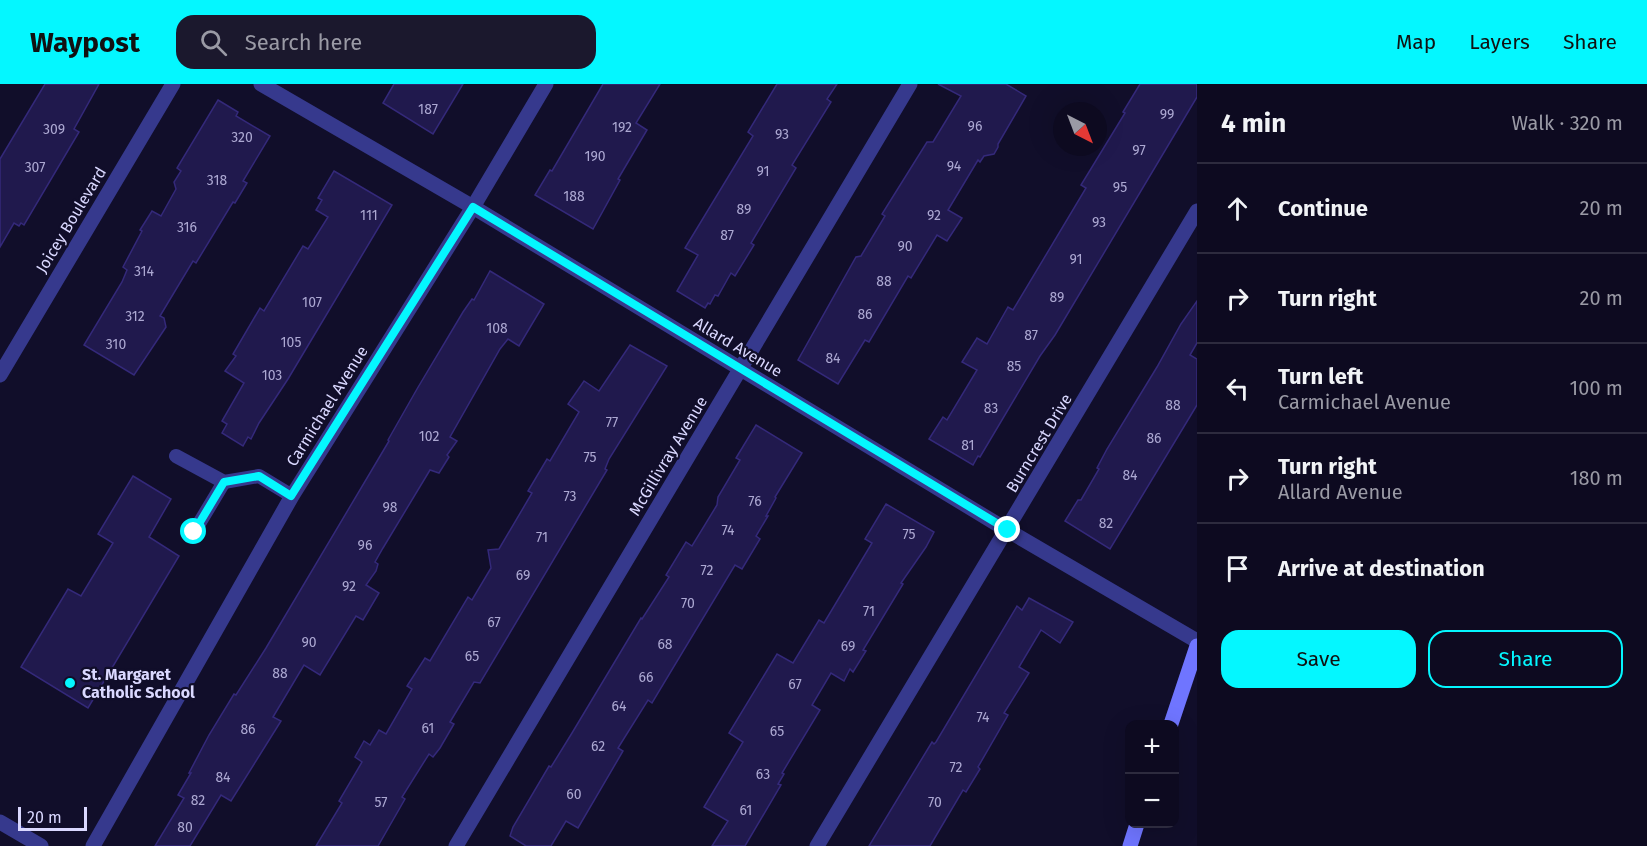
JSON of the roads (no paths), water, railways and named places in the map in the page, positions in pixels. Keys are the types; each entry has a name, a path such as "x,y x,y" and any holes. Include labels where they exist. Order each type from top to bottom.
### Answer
{"main road":[{"path":"1172,720 1197,646"},
{"path":"1130,846 1136,828"}],"street":[{"name":"Joicey Boulevard","path":"0,375 173,84"},
{"name":"Allard Avenue","path":"261,84 473,207 741,370 1197,641"},
{"name":"Carmichael Avenue","path":"93,846 291,496 473,207 546,84"},
{"name":"McGillivray Avenue","path":"456,846 910,84"},
{"name":"Burncrest Drive","path":"817,846 1197,211"},
{"path":"0,822 41,846"}],"lane":[{"path":"176,456 224,482 259,476 291,496"},
{"path":"194,532 224,482"}],"place":[{"name":"St. Margaret Catholic School","path":"70,683"}]}
